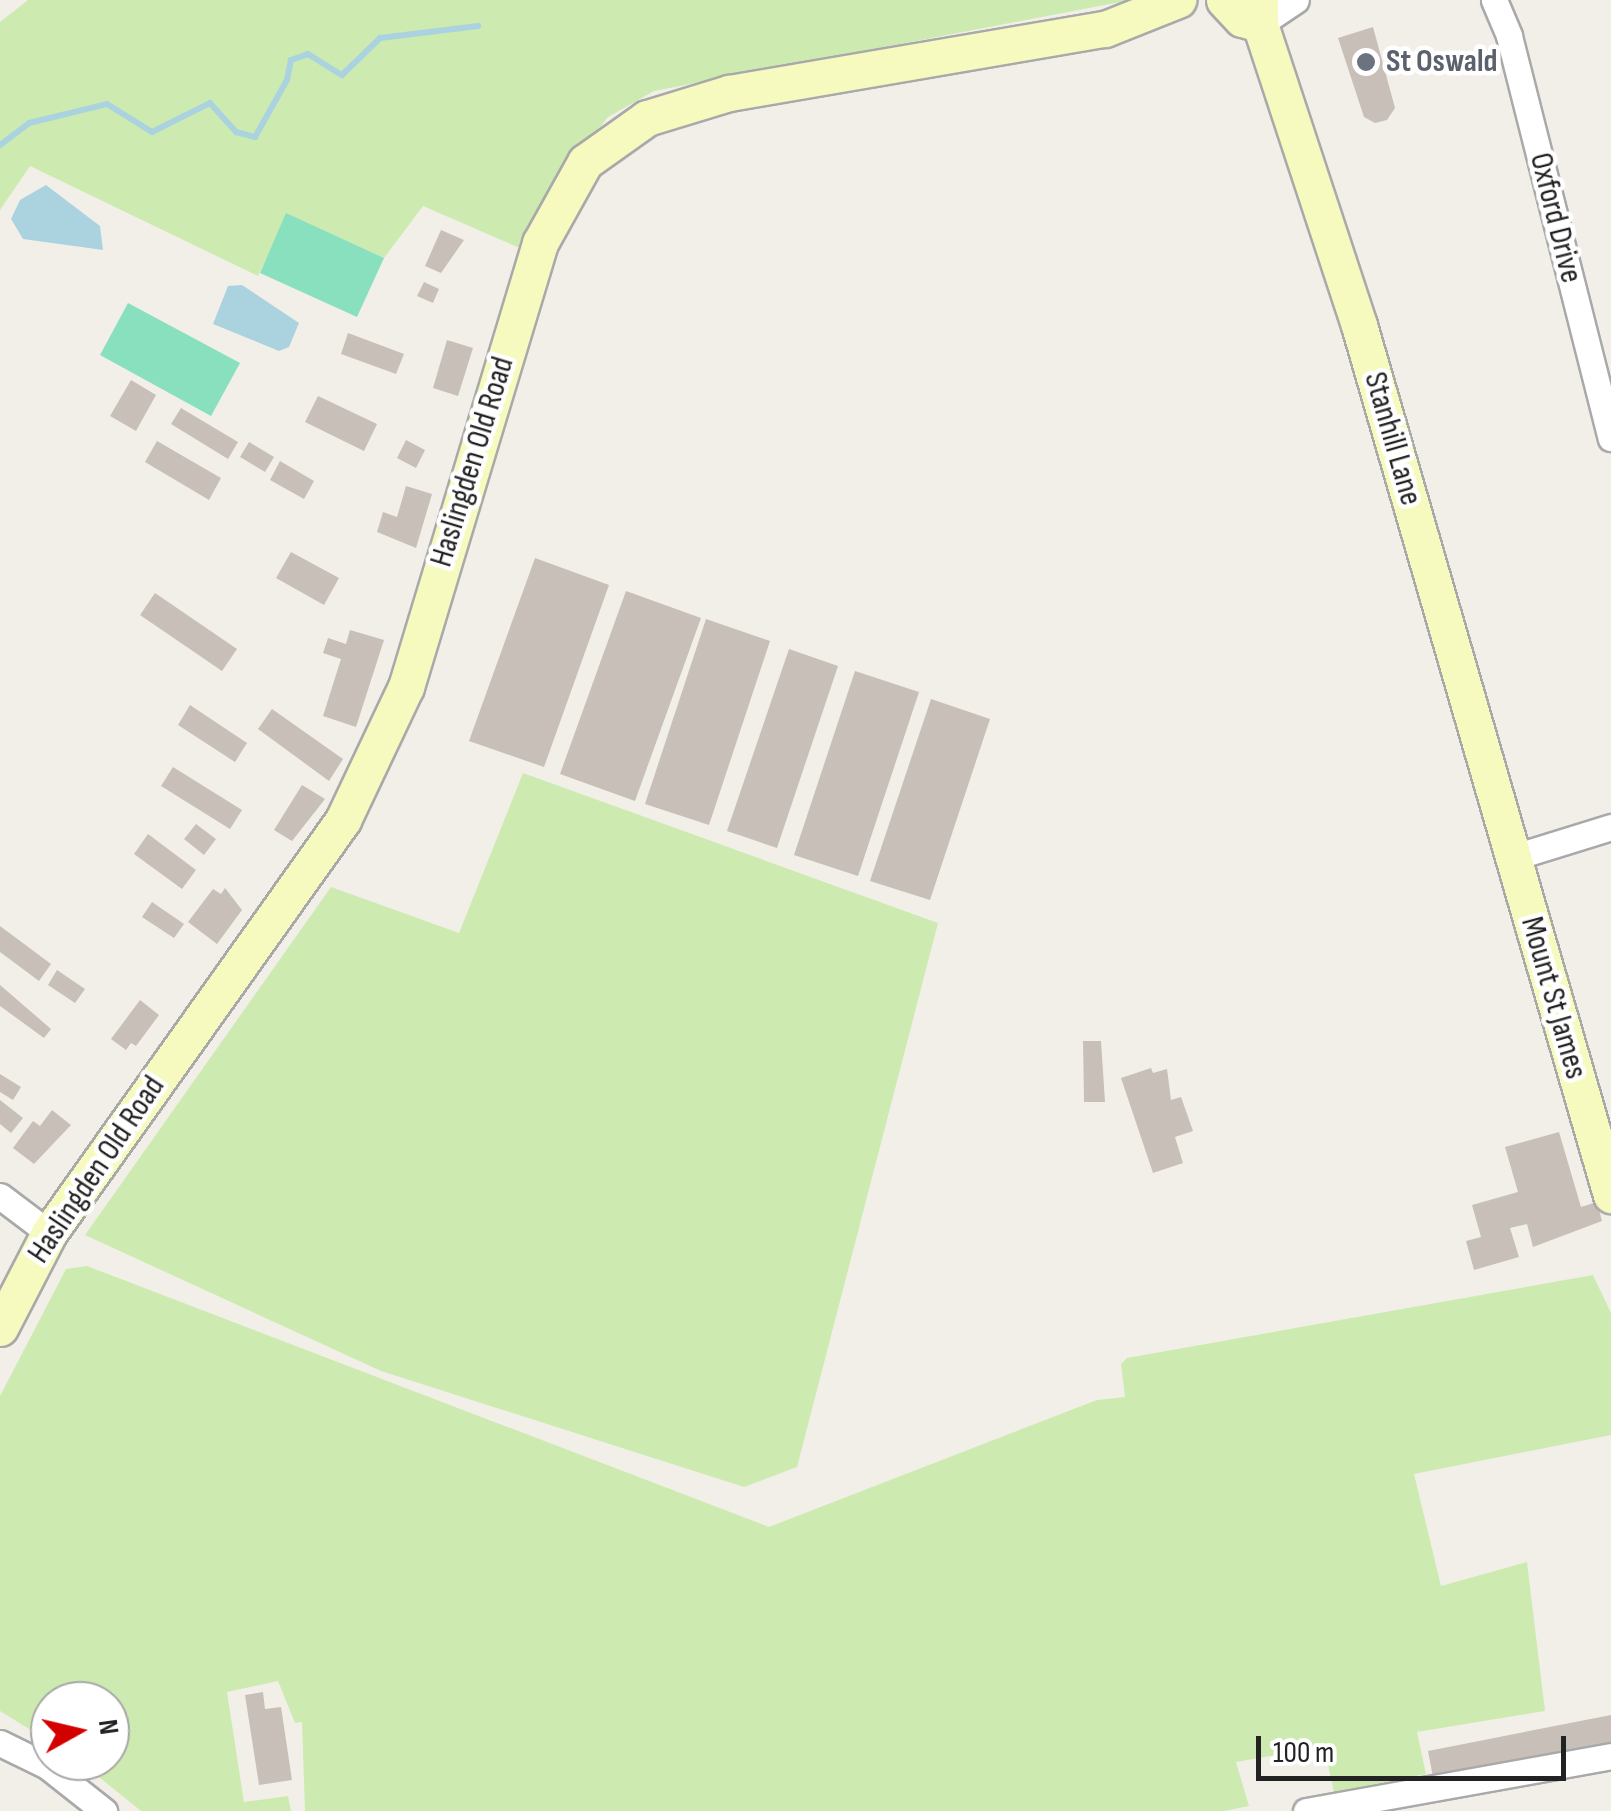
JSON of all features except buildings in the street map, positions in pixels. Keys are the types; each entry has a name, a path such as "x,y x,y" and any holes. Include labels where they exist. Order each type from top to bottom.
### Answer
{"main road":[{"name":"Haslingden Old Road","path":"0,1328 11,1290 49,1233 343,820 406,687 540,243 585,162 647,118 729,93 1105,28 1178,0"},
{"path":"1224,0 1242,19 1260,12"},
{"name":"Stanhill Lane","path":"1260,12 1360,325 1512,858"},
{"name":"Mount St James","path":"1512,858 1611,1195"}],"street":[{"path":"1260,12 1296,0"},
{"name":"Oxford Drive","path":"1494,0 1509,36 1611,438"},
{"path":"1512,858 1611,827"},
{"path":"0,1196 49,1233"},
{"path":"0,1743 47,1766 104,1811"},
{"path":"1306,1811 1611,1756"}],"green space":[{"path":"28,0 1131,0 654,91 608,117 563,173 522,249 423,206 384,258 287,214 258,276 30,166 0,210 0,22"},
{"path":"286,213 384,258 357,317 260,273"},
{"path":"128,303 240,363 211,416 100,355"},
{"path":"523,773 938,923 797,1467 744,1487 381,1371 85,1235 331,887 459,933"},
{"path":"87,1266 769,1527 1097,1400 1125,1397 1121,1364 1127,1358 1593,1275 1611,1313 1611,1435 1414,1474 1441,1586 1527,1562 1545,1711 1417,1732 1426,1774 1334,1792 1324,1747 1236,1762 1249,1806 1224,1811 305,1811 302,1722 295,1723 278,1681 227,1692 244,1802 288,1796 291,1811 141,1811 104,1781 130,1781 130,1681 30,1681 30,1730 0,1711 0,1396 66,1269"}],"water":[{"path":"46,185 100,226 103,250 23,239 11,219 20,200"},
{"path":"242,285 299,323 289,347 279,351 213,324 228,286"}],"waterway":[{"path":"0,145 29,123 107,104 152,132 210,103 236,132 255,137 287,80 291,60 308,54 342,75 380,38 478,26"}],"place":[{"name":"St Oswald","path":"1366,62"}]}
